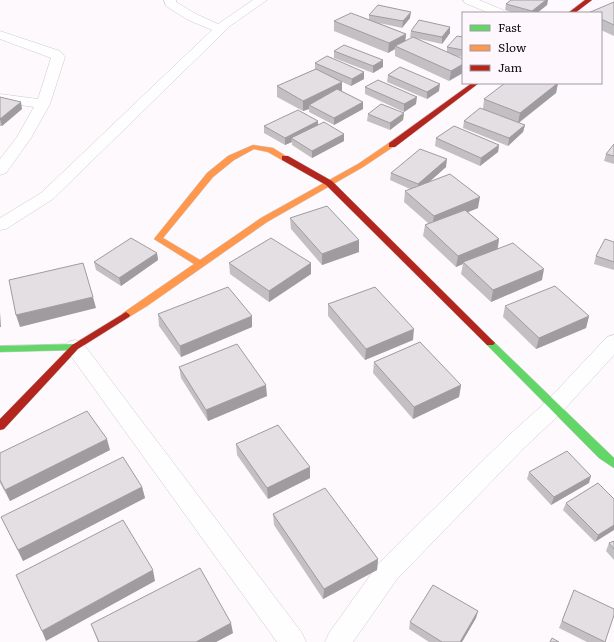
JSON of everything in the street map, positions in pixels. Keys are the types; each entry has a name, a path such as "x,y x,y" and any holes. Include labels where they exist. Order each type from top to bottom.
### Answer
{"street":[{"path":"170,0 170,3 192,17 220,29"},
{"path":"0,225 47,196 226,23 261,0"},
{"path":"469,0 497,12"},
{"path":"572,12 588,0"},
{"path":"0,35 55,54 58,57 43,104 24,138 2,165"},
{"path":"0,426 75,347 160,293 264,220 370,161 475,84"},
{"path":"0,98 43,104"},
{"path":"201,264 158,239 210,174 231,158 253,147 270,150 329,183 554,407 614,464"},
{"path":"338,642 388,571 515,443 554,407 614,342"},
{"path":"0,349 75,347"},
{"path":"75,347 293,642"}],"building":[{"path":"511,0 546,0 532,11 506,4"},
{"path":"614,2 614,25 602,19 602,12 590,12"},
{"path":"378,5 411,12 403,21 369,15"},
{"path":"351,13 406,34 389,43 334,21"},
{"path":"419,20 450,27 442,37 411,31"},
{"path":"457,36 462,37 462,50 447,47"},
{"path":"413,37 462,59 462,65 451,71 395,46"},
{"path":"344,45 383,60 373,66 334,51"},
{"path":"327,56 364,72 352,79 315,63"},
{"path":"400,67 440,84 427,92 388,75"},
{"path":"316,69 342,82 303,101 277,86"},
{"path":"378,80 417,97 404,104 365,87"},
{"path":"504,84 557,84 520,113 484,99"},
{"path":"337,89 363,102 334,118 309,105"},
{"path":"0,97 21,102 0,119"},
{"path":"381,104 404,113 390,123 368,114"},
{"path":"480,108 525,125 509,138 464,121"},
{"path":"298,110 318,121 285,138 264,126"},
{"path":"324,122 344,134 312,151 291,138"},
{"path":"454,126 499,145 481,158 436,138"},
{"path":"614,144 614,156 606,154"},
{"path":"420,149 447,159 418,184 391,173"},
{"path":"450,174 480,197 434,216 405,191"},
{"path":"327,206 359,240 322,254 290,218"},
{"path":"465,210 499,239 458,256 425,225"},
{"path":"131,238 157,253 119,278 94,262"},
{"path":"271,238 311,263 269,291 229,263"},
{"path":"605,239 614,242 614,262 596,256"},
{"path":"513,243 544,269 493,290 463,262"},
{"path":"83,263 93,297 16,315 9,280"},
{"path":"555,286 589,316 539,338 505,306"},
{"path":"228,287 252,316 180,346 158,314"},
{"path":"375,287 414,329 366,349 328,304"},
{"path":"420,342 461,385 414,407 374,362"},
{"path":"237,344 266,385 206,410 179,367"},
{"path":"87,411 107,439 5,490 0,480 0,453"},
{"path":"278,425 310,467 267,488 236,444"},
{"path":"567,451 591,476 554,497 529,472"},
{"path":"123,457 142,487 18,550 1,517"},
{"path":"598,483 614,499 614,525 598,535 566,503"},
{"path":"325,488 378,559 324,589 273,514"},
{"path":"123,520 153,570 42,631 16,575"},
{"path":"614,541 614,549 609,543"},
{"path":"200,568 231,623 196,642 99,642 91,624"},
{"path":"433,585 478,611 460,642 442,642 410,622"},
{"path":"574,590 614,609 614,615 605,642 562,621"},
{"path":"552,638 559,642 550,642"}],"traffic: fast":[{"path":"490,343 603,455 614,464"},
{"path":"0,349 75,347"}],"traffic: slow":[{"path":"126,315 264,220 360,166 392,145"},
{"path":"201,264 158,239 210,175 231,158 253,147 270,150 285,158"}],"traffic: jam":[{"path":"572,12 589,0"},
{"path":"392,145 475,84"},
{"path":"285,158 329,183 490,343"},
{"path":"0,426 75,347 126,315"}]}
